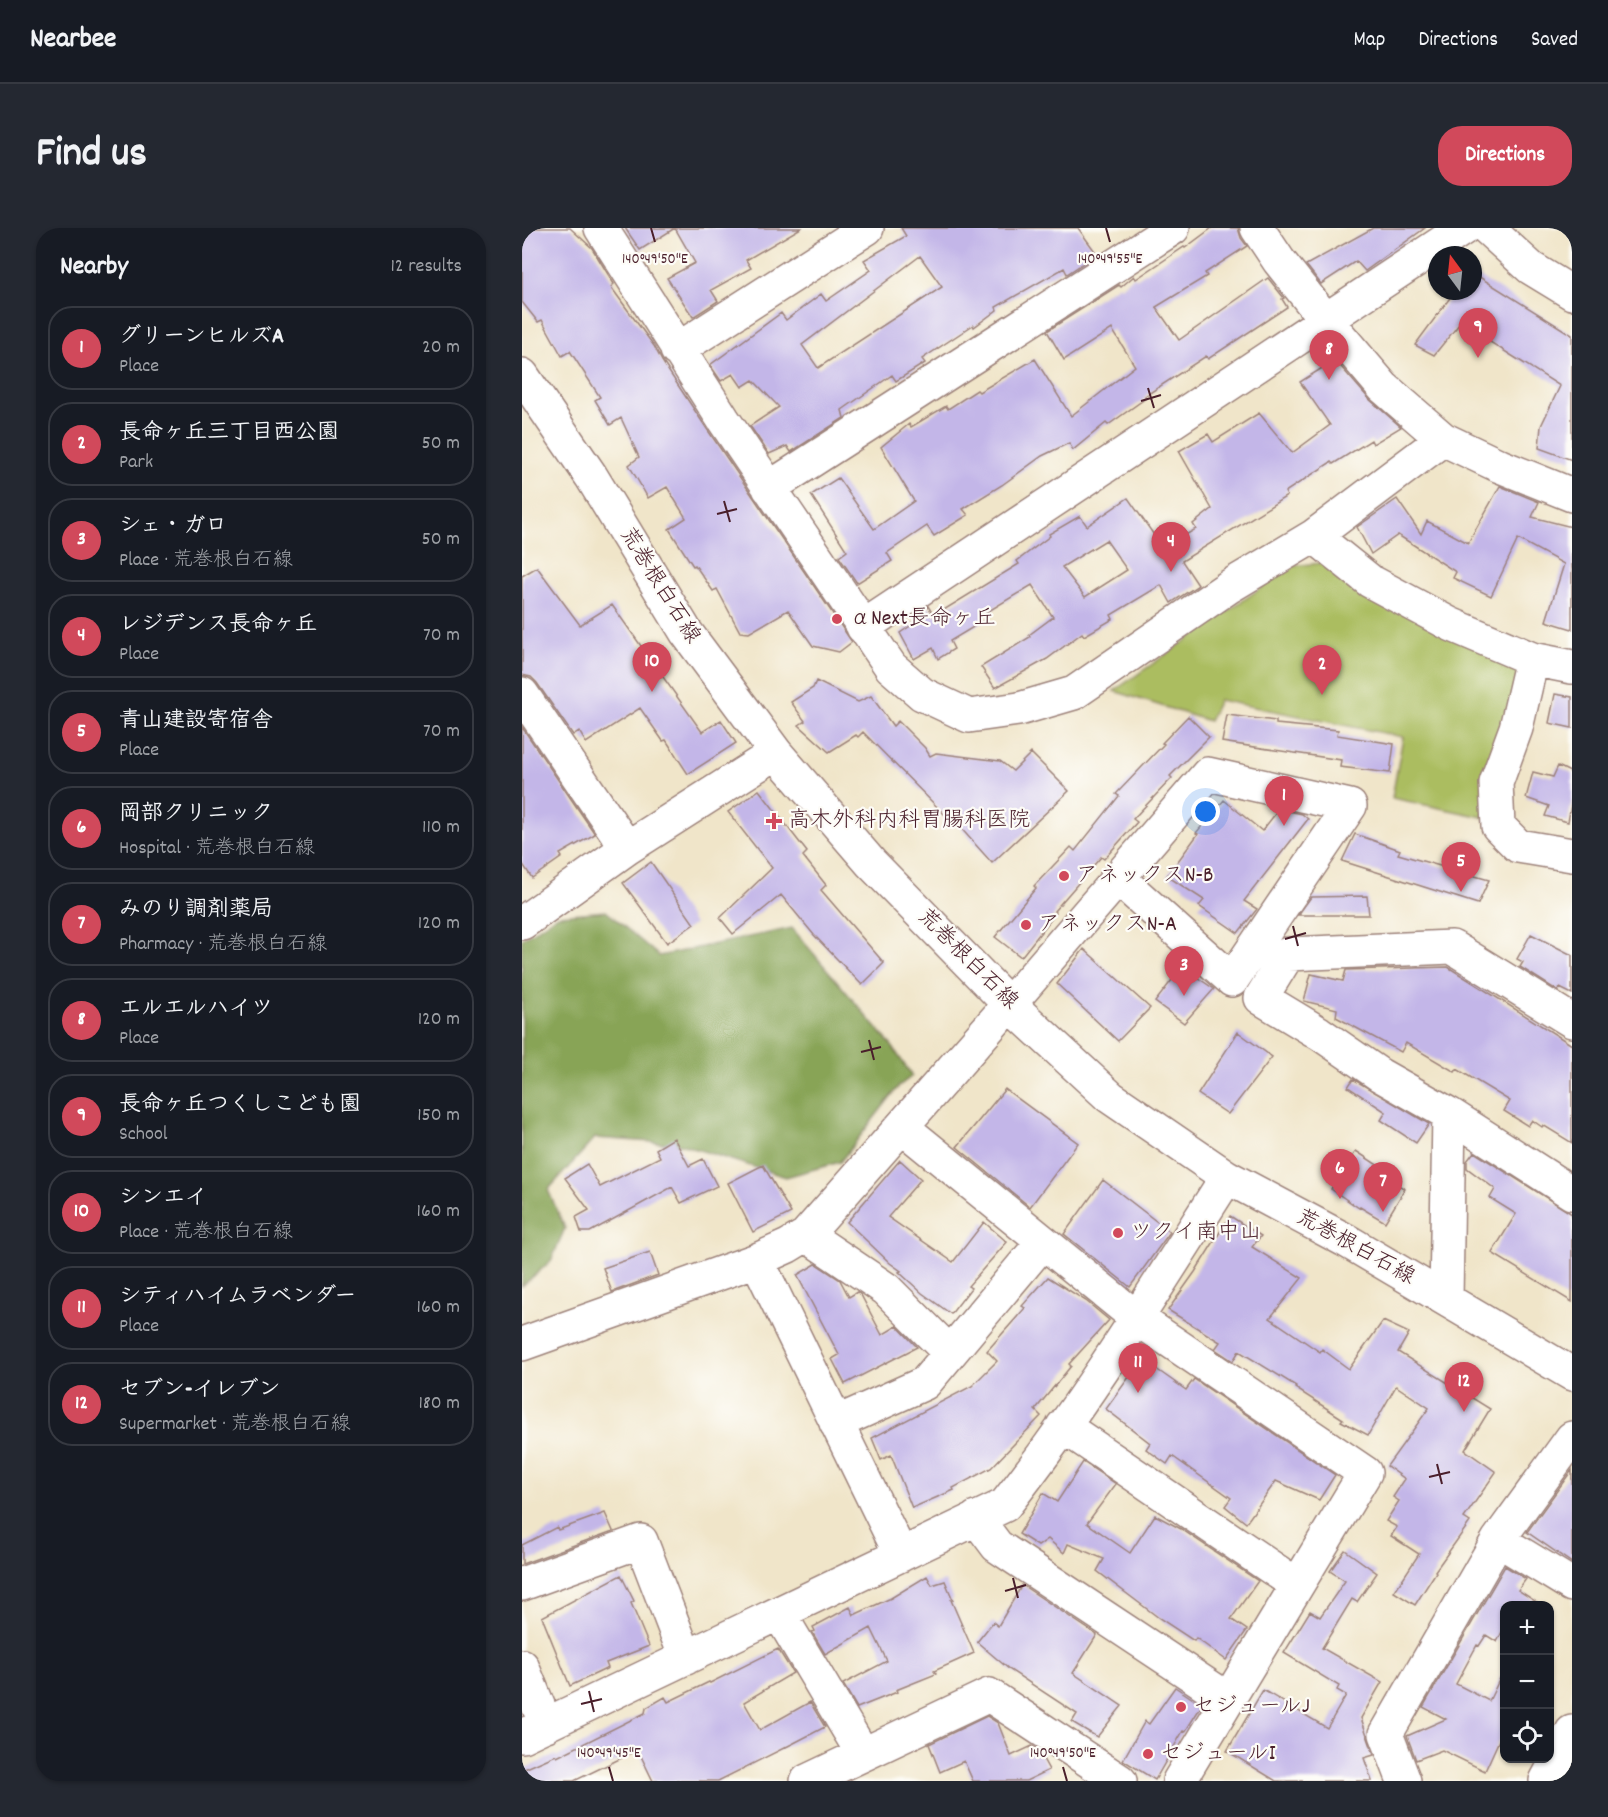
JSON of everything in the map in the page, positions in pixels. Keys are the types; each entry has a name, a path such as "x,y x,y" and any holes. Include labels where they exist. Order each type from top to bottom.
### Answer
{"street":[{"path":"601,228 677,350 891,668 922,694 969,716 1019,709 1074,693 1230,586 1314,536 1443,439"},
{"path":"677,350 867,228"},
{"path":"769,488 1173,228"},
{"path":"1257,228 1279,261 1383,387 1443,439 1500,466 1572,495"},
{"path":"863,627 1464,228"},
{"path":"1487,228 1531,268 1572,293"},
{"name":"荒巻根白石線","path":"522,375 591,476 686,632 776,753 871,863 1009,1004 1110,1097 1227,1178 1347,1241 1572,1374"},
{"path":"1314,536 1370,581 1450,624 1532,659 1572,667"},
{"path":"1532,659 1516,728 1496,783 1498,826 1518,846 1572,855"},
{"path":"522,694 627,848"},
{"path":"522,923 627,848 776,753"},
{"path":"522,1344 757,1260 806,1235 1208,774 1350,806 1232,980 1118,878"},
{"path":"1572,1020 1452,947 1288,954 1261,998 1319,1033 1380,1075 1449,1114 1572,1193"},
{"path":"1446,1299 1449,1114"},
{"path":"902,1127 1138,1319 1365,1473 1179,1781"},
{"path":"522,1666 534,1730 1005,1505 1138,1319 1227,1178"},
{"path":"806,1235 886,1288 950,1353"},
{"path":"836,1424 925,1383 1043,1242"},
{"path":"757,1260 901,1555"},
{"path":"1063,1426 1297,1585"},
{"path":"1404,1781 1386,1734 1498,1540 1572,1438"},
{"path":"976,1518 997,1546 1228,1699"},
{"path":"1498,1540 1572,1586"},
{"path":"522,1584 641,1541 686,1658"},
{"path":"779,1613 863,1754"},
{"path":"807,1781 989,1695 1120,1781"},
{"path":"1546,1781 1572,1732"}],"green space":[{"path":"1321,563 1520,665 1492,819 1392,798 1403,737 1219,700 1209,721 1114,691 1292,566"},
{"path":"606,911 659,956 792,928 892,1046 912,1076 899,1086 840,1162 786,1177 680,1144 595,1138 548,1190 565,1228 551,1261 522,1286 522,939 558,915"}],"building":[{"path":"522,228 570,228 592,248 614,284 611,287 654,346 707,429 852,642 839,652 813,646 788,610 749,633 740,632 717,589 713,591 695,565 693,566 669,529 686,518 667,487 648,498 629,465 639,457 621,418 610,425 595,400 600,397 570,351 562,356 542,320 538,322 522,302"},
{"path":"625,228 675,228 640,250"},
{"path":"675,228 801,228 746,260 751,268 711,290 718,301 693,317 667,278 695,263"},
{"path":"901,228 1078,228 1097,254 1067,274 1064,268 996,307 997,310 974,327 973,325 922,359 925,363 896,381 892,375 842,410 844,418 791,452 787,446 769,454 750,426 779,407 753,380 742,387 733,374 721,381 710,365 781,313 786,320 821,294 826,301 871,270 864,260 906,236","holes":["920,256 942,287 818,368 802,345"]},
{"path":"1212,228 1238,228 1247,246 1205,273 1207,276 1156,307 1179,340 1268,278 1284,298 1282,299 1287,307 1208,359 1206,356 1145,396 1146,398 1108,425 1106,423 1073,450 1069,443 1042,456 963,509 968,515 934,536 927,526 887,553 892,561 857,583 839,557 847,551 811,495 838,478 874,529 914,501 881,447 909,424 911,427 946,406 948,409 977,390 979,392 1035,359 1071,416 1135,366 1112,329 1064,360 1047,331 1119,285 1121,287 1134,276 1136,279"},
{"path":"1373,228 1425,228 1365,271 1356,261 1321,284 1306,265"},
{"path":"1482,279 1572,335 1572,460 1539,448 1541,426 1560,386 1460,323 1434,355 1415,345 1448,300 1482,300"},
{"path":"1335,360 1369,399 1401,427 1373,444 1371,440 1333,464 1331,462 1285,492 1287,496 1182,561 1198,585 1171,603 1161,585 1111,615 1113,619 1084,636 1082,633 1047,659 995,688 981,667 1030,637 1029,635 1053,617 1032,585 982,615 985,620 950,641 954,649 938,659 933,648 914,659 900,633 919,620 916,614 928,606 934,616 1019,564 1017,561 1050,536 1049,534 1080,516 1087,526 1128,498 1163,548 1196,529 1193,524 1212,509 1179,451 1208,434 1213,442 1259,413 1292,453 1330,425 1300,382","holes":["1106,540 1127,570 1085,597 1062,567"]},
{"path":"1500,486 1539,502 1532,517 1572,527 1572,629 1546,621 1564,564 1518,539 1491,596 1453,578 1456,572 1398,535 1371,554 1357,527 1397,499 1421,534 1427,521 1468,543"},
{"path":"537,567 580,625 612,605 702,732 721,720 736,743 688,774 666,740 663,741 640,708 586,743 579,731 573,735 537,683 531,677 522,675 522,576"},
{"path":"816,681 858,702 871,696 893,726 898,721 930,756 936,753 1000,761 1013,771 1031,753 1069,791 992,863 950,816 948,818 863,732 829,752 799,725 805,721 791,702 813,688"},
{"path":"1555,694 1572,697 1572,728 1549,723"},
{"path":"1227,715 1276,721 1276,724 1338,730 1337,735 1394,744 1390,773 1340,767 1341,760 1222,742"},
{"path":"1188,716 1209,737 1170,776 1172,778 1133,819 1137,822 1104,859 1101,857 1054,911 1056,913 1021,957 995,937 1036,888 1034,886 1071,847 1075,851 1119,796 1116,794"},
{"path":"522,727 595,834 560,854 562,857 532,878 522,863"},
{"path":"1558,766 1572,773 1572,798 1568,822 1545,816 1549,806 1526,798 1533,772 1553,777"},
{"path":"759,790 807,852 803,856 826,885 821,890 884,963 862,985 814,935 781,895 733,934 720,918 772,868 728,812"},
{"path":"1224,800 1262,831 1279,809 1302,814 1308,819 1244,901 1257,909 1238,933 1199,906 1204,900 1167,876 1198,834 1196,833"},
{"path":"1355,834 1400,850 1398,854 1489,880 1478,904 1342,861"},
{"path":"651,862 694,924 667,943 623,883"},
{"path":"1367,896 1369,915 1298,915 1311,897"},
{"path":"1531,934 1572,955 1572,994 1560,988 1558,991 1520,967 1523,962 1517,959"},
{"path":"1084,949 1150,1008 1118,1041 1057,984"},
{"path":"1182,967 1214,989 1184,1023 1155,1002"},
{"path":"1448,967 1572,1045 1572,1143 1543,1125 1542,1127 1532,1120 1528,1126 1504,1111 1510,1101 1457,1069 1455,1072 1406,1043 1401,1052 1336,1017 1337,1009 1304,1001 1311,974 1343,981 1346,970"},
{"path":"1238,1032 1272,1057 1228,1114 1198,1094"},
{"path":"1353,1079 1429,1124 1416,1143 1381,1120 1386,1112 1348,1087"},
{"path":"1005,1089 1078,1143 1030,1207 957,1147"},
{"path":"674,1138 689,1166 703,1159 717,1186 681,1203 672,1187 590,1232 581,1232 576,1217 589,1210 565,1178 587,1164 600,1187 660,1157 656,1149"},
{"path":"1356,1151 1385,1170 1382,1175 1405,1189 1385,1222 1331,1189"},
{"path":"1474,1152 1572,1214 1572,1302 1492,1253 1516,1214 1490,1198 1495,1189 1467,1168 1467,1161"},
{"path":"900,1160 921,1179 888,1217 953,1262 984,1222 1007,1242 968,1286 971,1288 951,1314 922,1293 847,1222"},
{"path":"763,1165 791,1213 753,1232 728,1183"},
{"name":"ツクイ南中山","path":"1103,1180 1170,1232 1130,1287 1064,1234"},
{"path":"1230,1216 1261,1236 1252,1247 1302,1278 1270,1318 1320,1352 1322,1349 1349,1369 1383,1321 1409,1333 1398,1352 1490,1409 1465,1450 1496,1472 1464,1518 1470,1522 1435,1571 1415,1605 1394,1592 1419,1554 1391,1536 1397,1527 1386,1521 1399,1501 1393,1497 1405,1479 1387,1466 1429,1408 1396,1386 1368,1435 1341,1421 1343,1419 1295,1388 1296,1386 1239,1351 1233,1361 1215,1349 1220,1342 1168,1310"},
{"path":"650,1252 658,1275 612,1292 603,1268"},
{"path":"816,1264 840,1280 849,1297 857,1292 861,1295 882,1335 897,1326 917,1347 845,1384 832,1359 839,1355 797,1275"},
{"path":"1048,1277 1086,1301 1109,1320 1069,1364 1071,1366 1035,1410 1041,1416 991,1468 953,1488 954,1490 912,1508 891,1455 881,1460 872,1438 972,1386 997,1361 987,1351 1025,1308 1022,1306"},
{"path":"1142,1359 1186,1390 1194,1379 1335,1475 1319,1500 1276,1481 1246,1523 1225,1506 1231,1498 1172,1456 1167,1464 1146,1449 1150,1443 1106,1409"},
{"path":"1083,1462 1116,1484 1087,1523 1130,1553 1155,1515 1181,1529 1258,1581 1231,1619 1247,1630 1226,1660 1196,1638 1194,1641 1159,1618 1097,1571 1104,1559 1068,1544 1064,1553 1048,1539 1038,1546 1019,1534 1043,1493 1057,1502"},
{"path":"1572,1470 1572,1563 1527,1532"},
{"path":"605,1513 613,1531 522,1564 522,1545 557,1527 558,1530"},
{"path":"1345,1550 1377,1573 1357,1602 1352,1599 1322,1648 1382,1682 1361,1718 1374,1755 1364,1758 1372,1781 1276,1781 1227,1751 1263,1690 1327,1728 1346,1695 1337,1690 1339,1686 1284,1653 1310,1611 1320,1617 1345,1581 1330,1571"},
{"path":"1505,1566 1526,1579 1518,1590 1535,1601 1500,1601 1500,1636 1497,1642 1486,1635 1479,1646 1477,1645 1456,1684 1489,1701 1500,1678 1500,1738 1485,1771 1442,1750 1416,1760 1407,1736 1446,1719 1423,1707"},
{"path":"621,1575 634,1601 631,1603 649,1646 606,1663 608,1668 570,1686 542,1617"},
{"path":"927,1576 932,1585 945,1581 974,1653 934,1671 936,1674 857,1708 843,1684 887,1661 871,1628 825,1654 812,1632 815,1631 813,1627 850,1607 854,1615 891,1598"},
{"path":"1022,1585 1097,1635 1073,1673 1122,1706 1097,1737 1072,1722 1077,1714 1010,1670 977,1642 993,1622 998,1626"},
{"path":"778,1649 793,1673 744,1702 760,1730 810,1702 825,1727 718,1781 653,1781 638,1750 574,1781 522,1781 522,1770 556,1755 557,1757 645,1713 646,1708 665,1697 668,1702"},
{"path":"1175,1687 1202,1705 1185,1732 1183,1731 1155,1780 1123,1760 1145,1721 1149,1724"},
{"path":"987,1716 998,1723 1011,1756 1032,1746 1038,1750 1049,1770 1026,1781 973,1781 964,1761 940,1772 929,1744"}],"place":[{"name":"長命ヶ丘つくしこども園","path":"1478,358"},
{"name":"エルエルハイツ","path":"1329,380"},
{"name":"レジデンス長命ヶ丘","path":"1171,572"},
{"name":"αNext長命ヶ丘","path":"837,619"},
{"name":"シンエイ","path":"652,692"},
{"name":"長命ヶ丘三丁目西公園","path":"1322,695"},
{"name":"高木外科内科胃腸科医院","path":"774,821"},
{"name":"グリーンヒルズA","path":"1284,826"},
{"name":"アネックスN-B","path":"1064,876"},
{"name":"青山建設寄宿舎","path":"1461,892"},
{"name":"アネックスN-A","path":"1026,925"},
{"name":"シェ・ガロ","path":"1184,996"},
{"name":"岡部クリニック","path":"1340,1199"},
{"name":"みのり調剤薬局","path":"1383,1212"},
{"name":"ツクイ南中山","path":"1118,1233"},
{"name":"シティハイムラベンダー","path":"1138,1393"},
{"name":"セブン-イレブン","path":"1464,1412"},
{"name":"セジュールJ","path":"1181,1707"},
{"name":"セジュールI","path":"1148,1754"}]}
